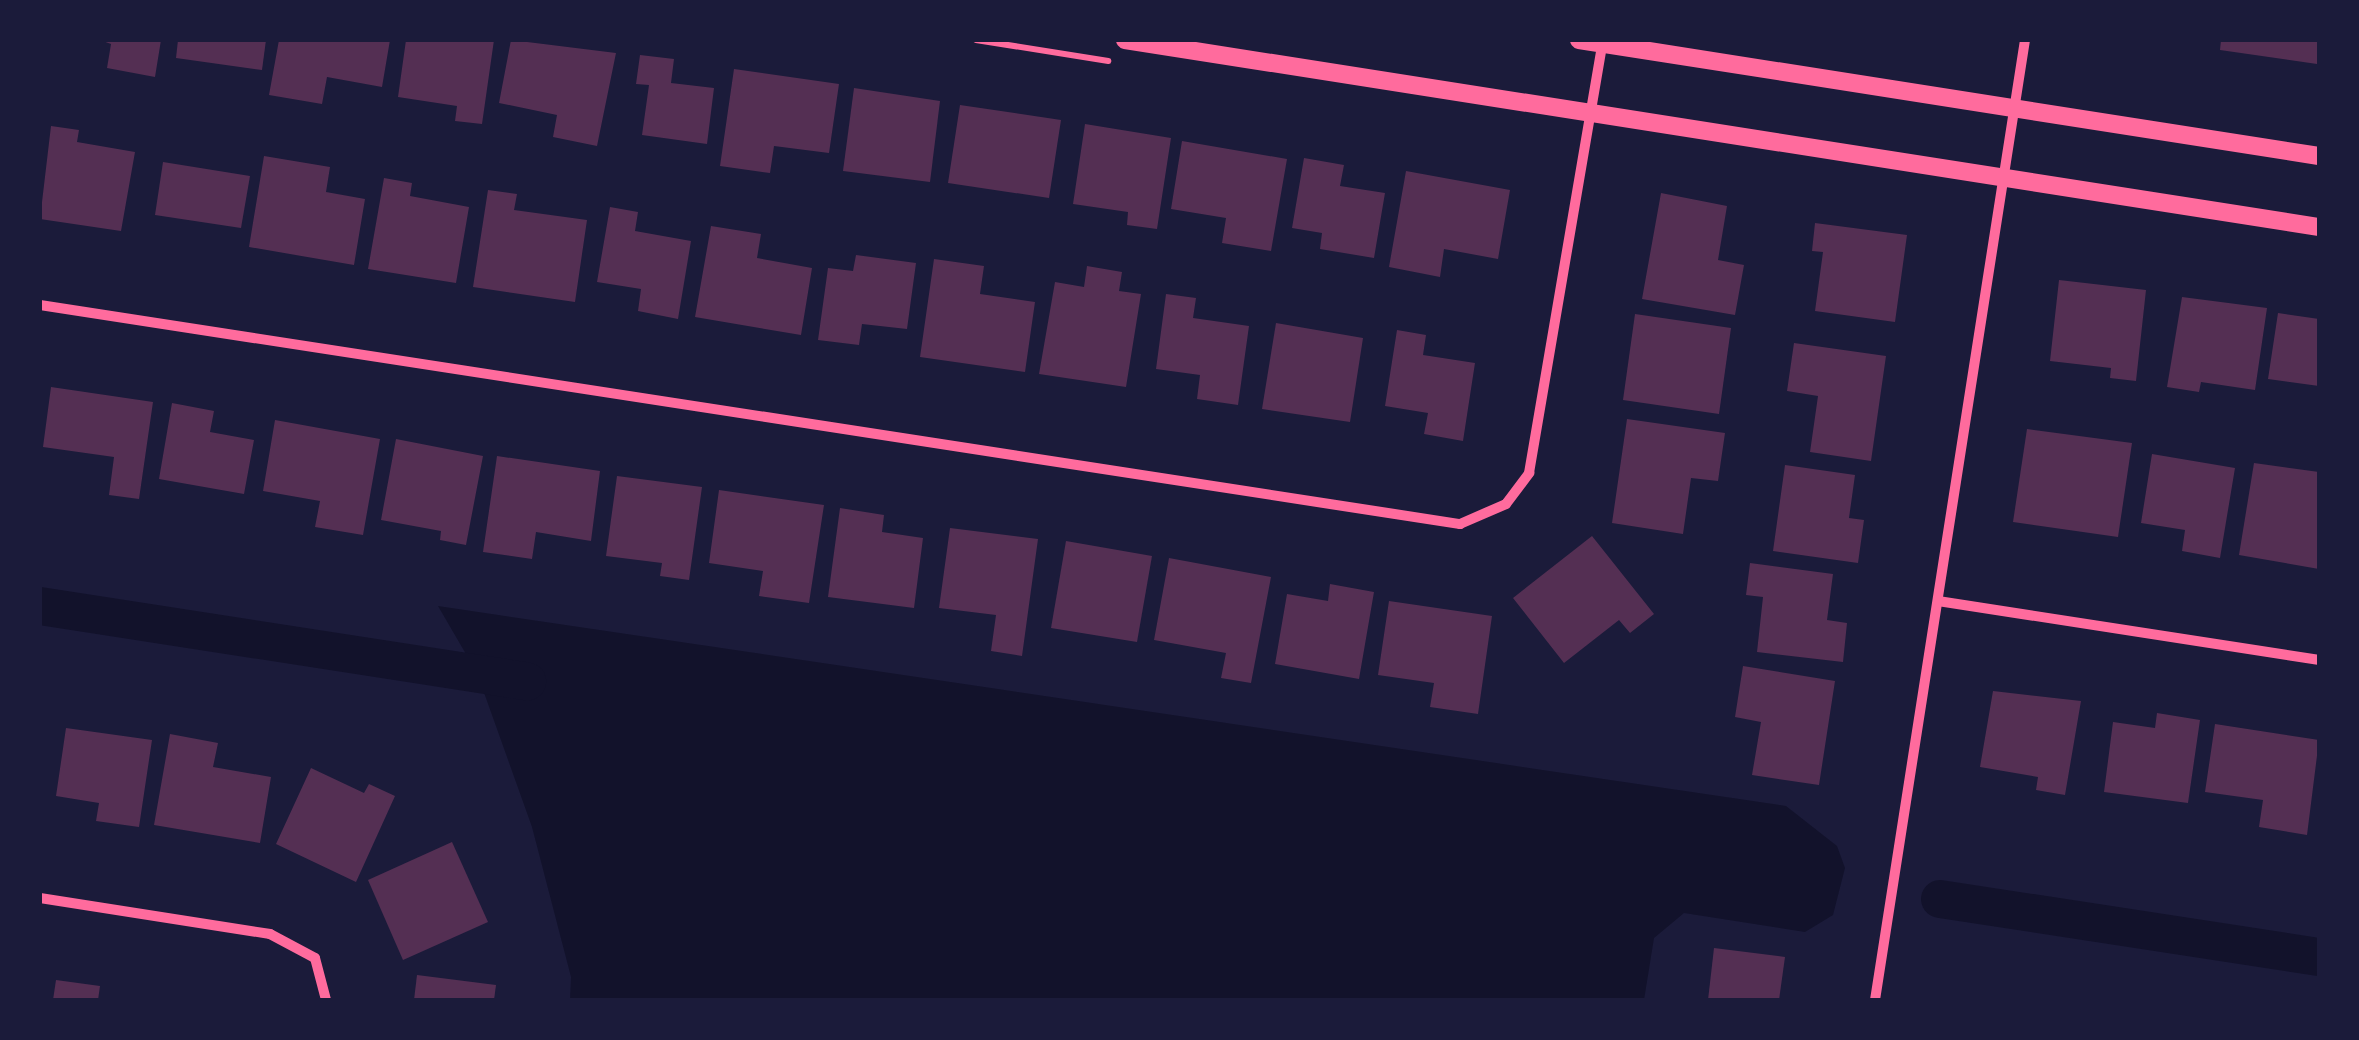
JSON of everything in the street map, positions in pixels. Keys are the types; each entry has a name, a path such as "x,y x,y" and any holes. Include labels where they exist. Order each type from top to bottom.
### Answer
{"street":[{"path":"1125,40 2319,227"},
{"path":"1579,40 2319,156"},
{"path":"1875,1000 2025,40"},
{"path":"40,306 1460,524 1506,504 1529,473 1603,42"},
{"path":"1938,600 2319,660"},
{"path":"40,898 270,934 316,958 326,1000"}],"shaded area":[{"path":"438,606 1786,806 1837,846 1845,868 1833,915 1805,932 1684,913 1654,938 1644,1000 570,1000 571,977 532,827 477,673"}],"building":[{"path":"100,40 161,40 155,77 107,68 111,44"},
{"path":"178,40 266,40 262,70 176,58"},
{"path":"279,40 390,40 382,87 327,77 322,104 269,95"},
{"path":"406,40 494,40 482,124 455,121 457,106 398,97"},
{"path":"511,40 616,53 597,146 553,137 557,115 499,103"},
{"path":"2221,40 2319,40 2317,64 2220,50"},
{"path":"640,55 674,59 671,83 714,88 707,144 642,135 649,85 636,84"},
{"path":"734,69 839,84 829,153 774,146 770,173 720,166"},
{"path":"854,88 940,101 930,182 843,171"},
{"path":"960,105 1061,120 1049,198 948,183"},
{"path":"1085,124 1171,138 1157,229 1127,225 1128,212 1073,204"},
{"path":"51,126 79,130 77,142 135,152 121,231 40,219"},
{"path":"1182,141 1287,159 1271,251 1222,243 1226,218 1171,209"},
{"path":"264,156 330,167 326,192 365,199 354,265 249,247"},
{"path":"1304,158 1344,165 1340,186 1385,193 1374,258 1320,249 1322,233 1292,228"},
{"path":"163,162 250,176 241,228 155,215"},
{"path":"1406,171 1510,190 1498,259 1444,249 1440,277 1389,267"},
{"path":"384,178 412,183 410,196 469,207 456,283 368,269"},
{"path":"488,190 517,194 514,210 587,220 575,302 473,287"},
{"path":"1661,193 1727,206 1718,260 1744,265 1735,315 1642,299"},
{"path":"610,207 638,212 635,231 691,241 678,319 638,311 641,289 597,282"},
{"path":"1815,223 1907,235 1895,322 1815,311 1823,252 1812,251"},
{"path":"711,226 761,234 757,258 812,268 801,335 695,317"},
{"path":"856,255 916,263 907,329 862,324 859,345 818,340 828,268 853,271"},
{"path":"934,259 984,266 980,294 1035,302 1025,372 920,357"},
{"path":"1087,266 1122,272 1119,291 1141,294 1126,387 1039,374 1055,282 1084,287"},
{"path":"2059,280 2146,290 2136,381 2110,378 2111,368 2050,361"},
{"path":"1166,294 1196,298 1193,318 1249,326 1238,405 1197,399 1200,375 1156,369"},
{"path":"2182,297 2267,308 2255,390 2201,382 2199,392 2167,387"},
{"path":"2278,313 2319,319 2319,386 2268,379"},
{"path":"1635,314 1731,328 1719,414 1623,400"},
{"path":"1276,323 1363,338 1350,422 1262,409"},
{"path":"1397,330 1426,335 1423,355 1475,363 1463,441 1424,434 1428,413 1385,406"},
{"path":"1794,343 1886,356 1871,461 1810,452 1818,396 1787,391"},
{"path":"51,387 153,402 139,499 109,495 114,457 43,447"},
{"path":"172,403 214,411 210,432 254,440 244,494 159,479"},
{"path":"1627,419 1725,433 1718,481 1691,478 1683,534 1612,523"},
{"path":"275,420 380,439 363,535 315,527 320,501 263,491"},
{"path":"2027,429 2132,443 2118,537 2013,522"},
{"path":"396,439 483,456 466,545 440,540 441,531 381,520"},
{"path":"2152,454 2235,468 2220,558 2182,551 2185,530 2141,523"},
{"path":"497,456 600,471 591,541 536,532 532,559 483,552"},
{"path":"2254,463 2319,472 2319,569 2239,555"},
{"path":"1785,465 1855,475 1849,518 1864,520 1858,563 1773,551"},
{"path":"617,476 702,487 689,580 660,576 662,563 606,556"},
{"path":"719,490 824,505 809,603 759,596 763,571 709,563"},
{"path":"840,508 884,515 882,532 923,538 914,608 828,597"},
{"path":"950,528 1038,539 1022,656 991,651 996,615 939,608"},
{"path":"1592,536 1654,614 1630,633 1619,620 1564,663 1513,598"},
{"path":"1066,541 1152,556 1137,642 1051,628"},
{"path":"1169,558 1271,577 1251,683 1221,678 1226,653 1154,640"},
{"path":"1750,563 1833,574 1827,620 1847,623 1843,662 1757,652 1763,597 1746,595"},
{"path":"1330,584 1374,592 1359,679 1275,664 1287,594 1328,601"},
{"path":"1389,601 1492,616 1478,714 1430,707 1434,683 1378,675"},
{"path":"1743,666 1835,681 1819,785 1752,775 1761,722 1735,717"},
{"path":"1993,691 2081,701 2065,795 2036,790 2038,777 1980,767"},
{"path":"2157,713 2200,720 2188,803 2104,792 2113,722 2155,728"},
{"path":"2215,724 2319,740 2307,835 2259,827 2263,800 2205,792"},
{"path":"66,728 152,740 139,827 96,821 99,803 56,796"},
{"path":"170,734 218,743 213,767 271,777 260,843 154,825"},
{"path":"311,768 364,793 369,784 395,796 356,882 276,844"},
{"path":"452,842 488,922 403,960 368,880"},
{"path":"1714,948 1785,957 1779,1000 1708,1000"},
{"path":"417,975 496,985 494,1000 414,1000"},
{"path":"56,980 100,986 98,1000 53,1000"}],"waterway":[{"path":"40,606 527,681"},
{"path":"1940,899 2319,957"}]}
